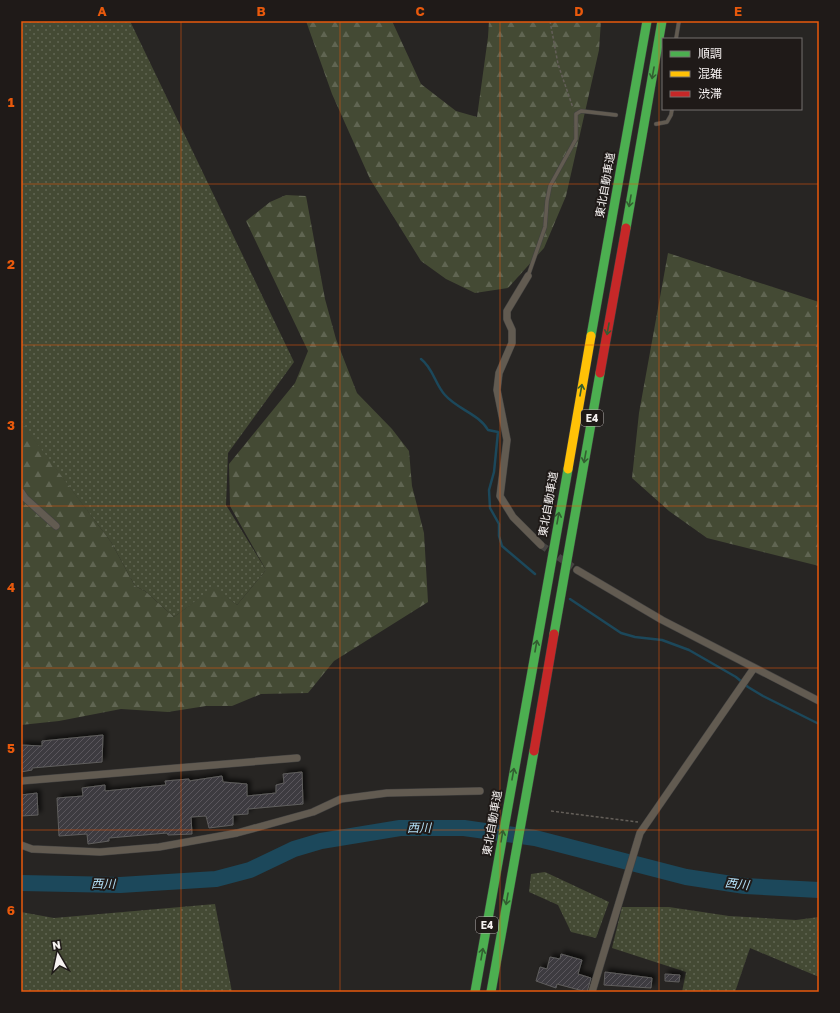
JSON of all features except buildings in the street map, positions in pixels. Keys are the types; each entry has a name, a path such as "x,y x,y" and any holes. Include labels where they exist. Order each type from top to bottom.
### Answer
{"highway":[{"name":"東北自動車道","path":"475,992 647,21"},
{"name":"E4","path":"491,992 662,21"}],"street":[{"path":"528,276 507,311 507,319 512,330 512,343 499,373 497,390 507,440 500,496 513,517 541,545"},
{"path":"21,492 25,498 56,526"},
{"path":"577,570 662,620 819,701"},
{"path":"592,992 640,833 754,668"},
{"path":"21,780 297,758"},
{"path":"21,845 32,849 100,852 159,847 237,833 305,814 341,799 387,792 480,792"}],"lane":[{"path":"676,38 679,21"},
{"path":"656,124 667,122 672,110"},
{"path":"528,276 545,226 546,201 550,186 576,138 576,114 581,112 616,115"}],"path":[{"path":"550,21 558,64 576,114"},
{"path":"551,811 646,823"}],"green space":[{"path":"21,21 130,21 294,362 228,453 226,505 266,570 237,605 214,588 174,617 145,591 135,586 111,542 21,423"},
{"path":"306,21 392,21 421,84 456,111 477,117 489,21 601,21 599,50 566,196 544,248 508,288 475,293 446,279 421,261 370,179 332,94"},
{"path":"286,195 306,196 325,299 336,339 357,393 392,429 409,451 412,486 424,533 428,602 334,661 308,693 261,694 232,706 206,706 168,712 121,709 59,721 21,725 21,422 111,542 135,586 145,591 174,617 214,587 237,605 266,570 230,506 229,464 295,383 308,351 246,221 270,202"},
{"path":"668,253 819,302 819,566 707,538 669,511 632,478 639,413"},
{"path":"545,872 609,902 596,938 571,932 558,905 529,892 531,874"},
{"path":"215,904 232,992 21,992 21,912 54,918"},
{"path":"622,907 669,907 729,916 796,920 819,917 819,977 750,948 735,992 682,992 686,972 612,948"}],"waterway":[{"path":"421,359 428,367 442,391 450,400 474,416 484,424 488,430 498,432 494,472 489,490 490,508 499,524 499,536 502,546 535,574"},
{"path":"570,599 621,633 635,637 662,640 689,650 736,677 748,687 763,696 819,724"},
{"name":"西川","path":"21,883 120,885 216,879 250,870 294,849 321,841 400,828 464,828 535,838 686,877 745,886 819,890"}],"tunnel":[{"path":"541,545 577,570"}],"traffic: fast":[{"path":"591,336 647,21"},
{"path":"626,228 662,21"},
{"path":"554,634 600,373"},
{"path":"475,992 568,469"},
{"path":"491,992 534,751"}],"traffic: slow":[{"path":"568,469 591,336"}],"traffic: jam":[{"path":"600,373 626,228"},
{"path":"534,751 554,634"}]}
